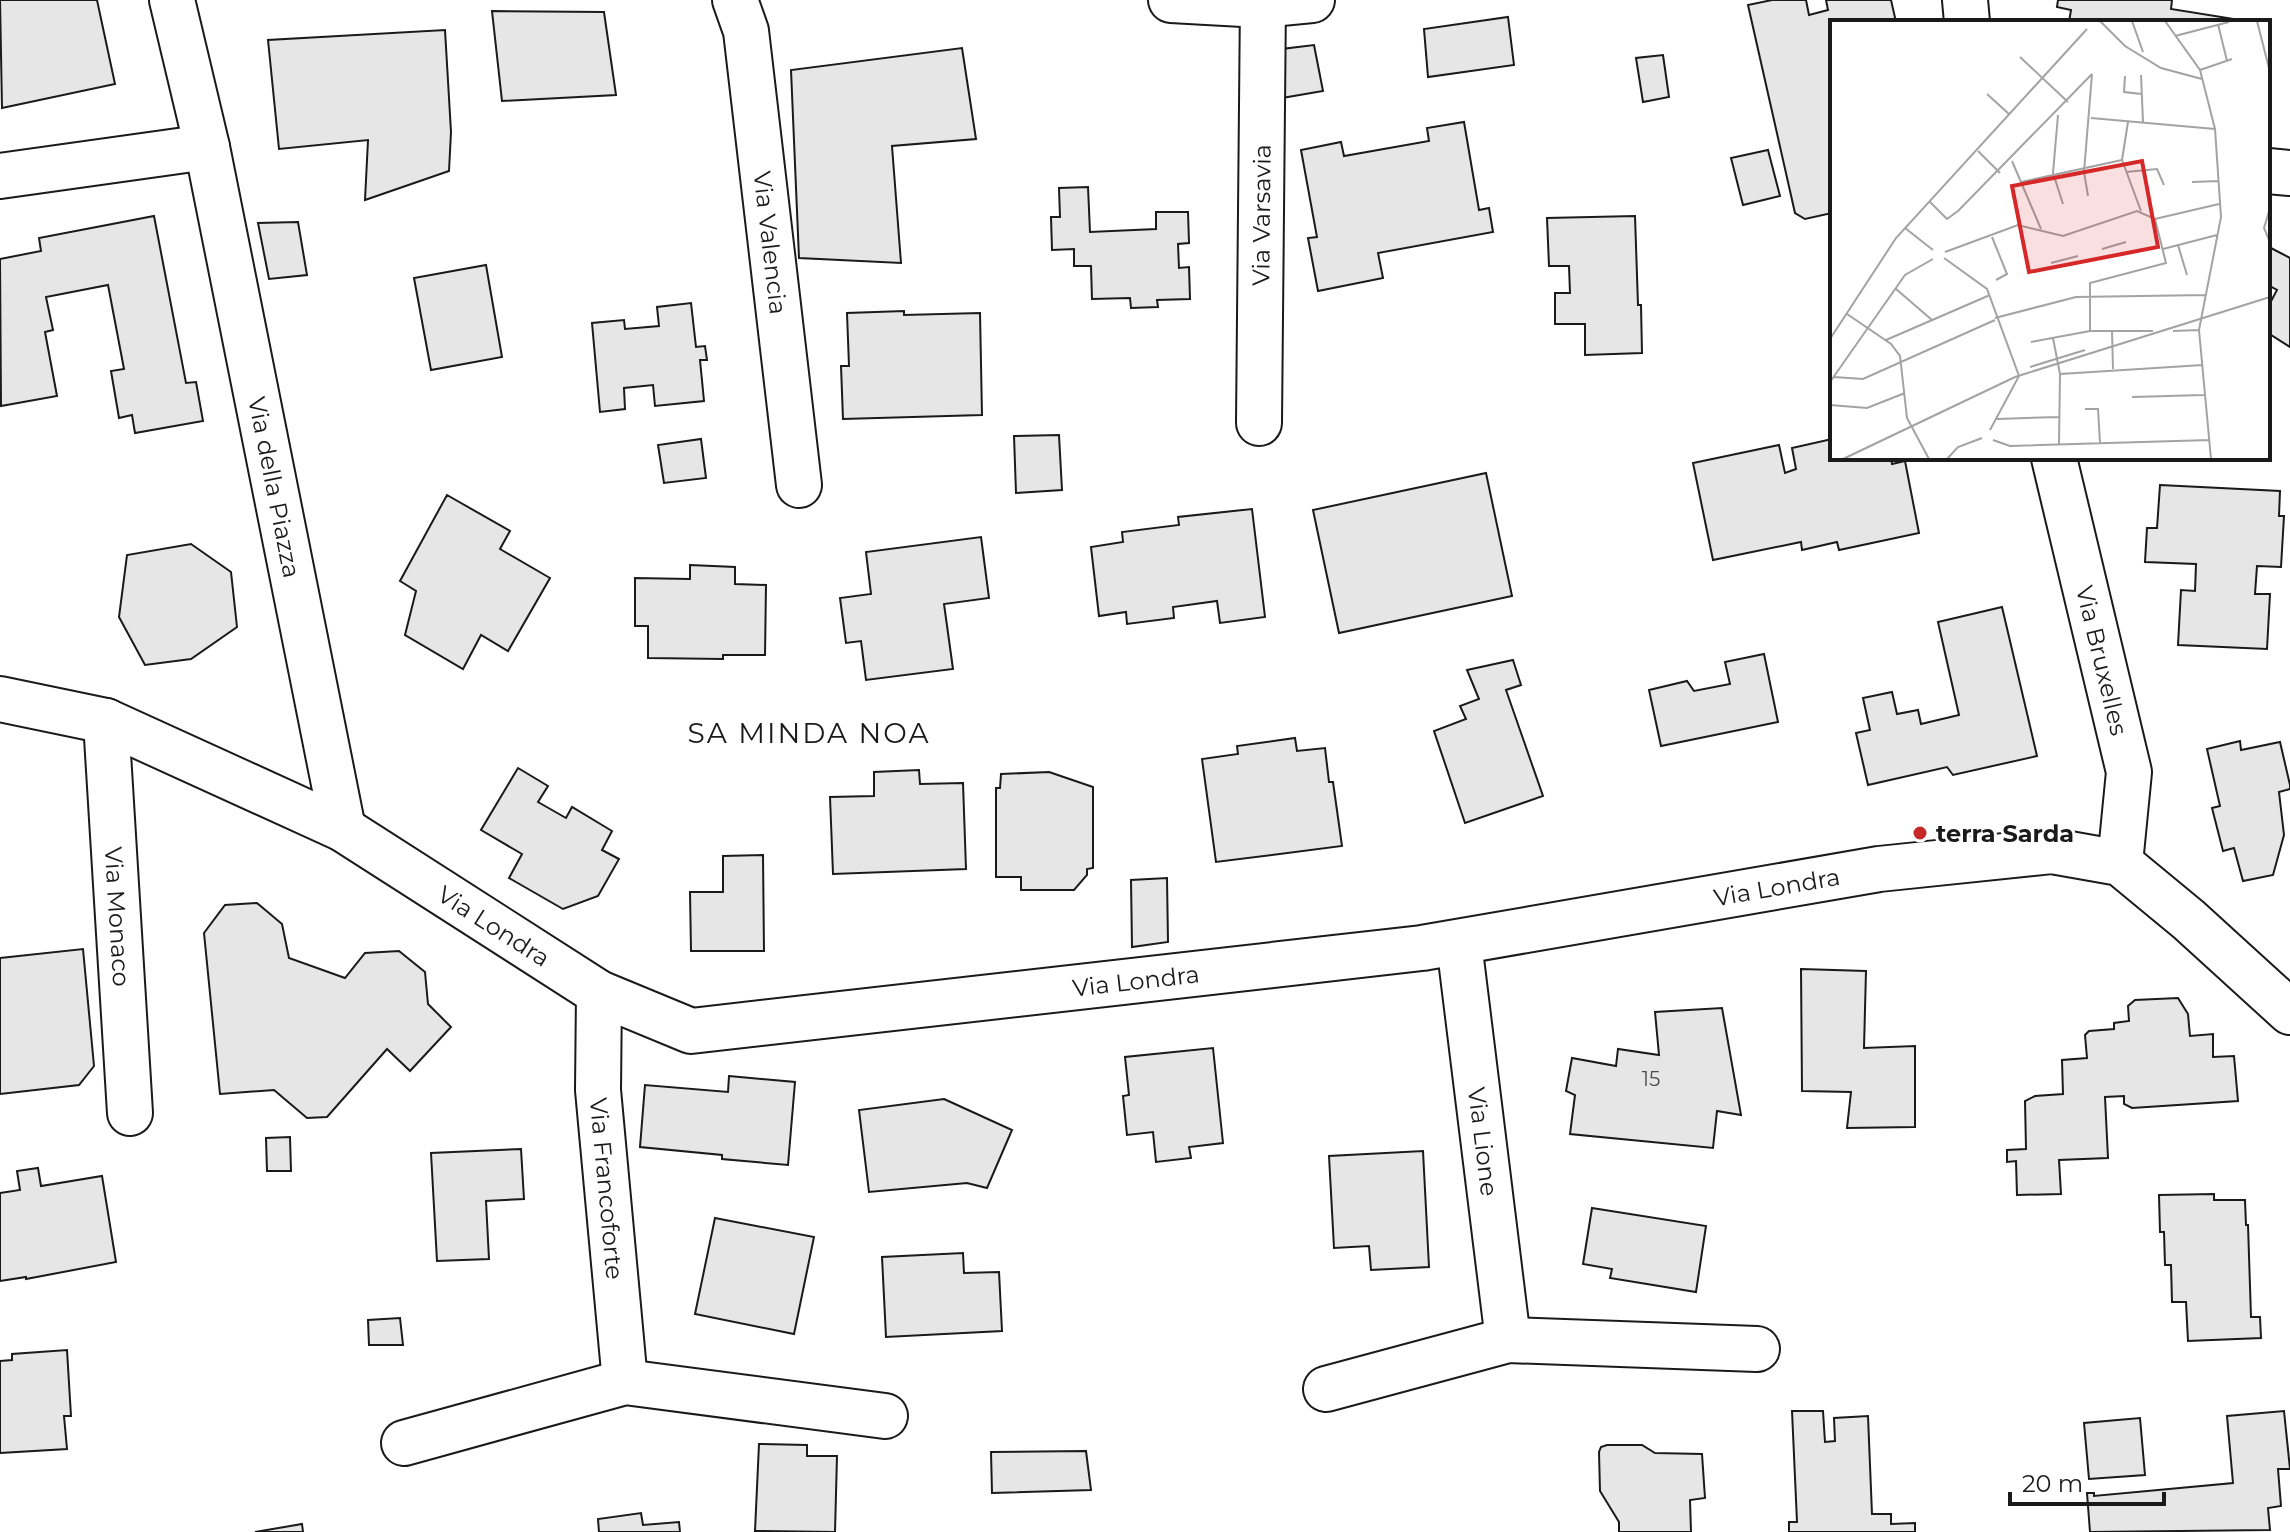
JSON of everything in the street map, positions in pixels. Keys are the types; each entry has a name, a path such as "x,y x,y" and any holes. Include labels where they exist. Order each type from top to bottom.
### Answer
{"street":[{"name":"Via della Piazza","path":"172,0 207,147 343,829"},
{"name":"Via Valencia","path":"735,0 746,31 799,485"},
{"path":"1171,0 1312,0"},
{"path":"1965,0 1967,20"},
{"name":"Via Varsavia","path":"1259,423 1262,2"},
{"path":"0,176 207,147"},
{"path":"2270,171 2290,173"},
{"name":"Via Bruxelles","path":"2054,460 2129,772 2120,863"},
{"name":"Via Londra","path":"0,699 106,721 343,829 599,993 691,1031 1459,943 1879,869 2052,851 2120,863 2189,920 2290,1012"},
{"name":"Via Monaco","path":"106,721 130,1113"},
{"name":"Via Lione","path":"1459,943 1508,1340"},
{"name":"Via Francoforte","path":"599,993 598,1090 625,1382"},
{"path":"1326,1389 1508,1340 1757,1349"},
{"path":"404,1443 625,1382 885,1416"}],"building":[{"path":"0,0 97,0 115,84 2,108"},
{"path":"1772,0 1806,0 1809,15 1828,10 1826,0 1891,0 1896,20 1830,20 1830,213 1805,219 1795,213 1748,5"},
{"path":"2058,0 2172,0 2171,9 2240,20 2069,20 2071,10 2057,7"},
{"path":"492,11 604,12 616,95 502,101"},
{"path":"1508,17 1514,65 1428,77 1424,29"},
{"path":"445,30 451,132 449,171 365,200 368,140 279,149 268,40"},
{"path":"1314,45 1323,91 1282,98 1282,49"},
{"path":"962,48 976,139 892,146 901,263 799,258 791,70"},
{"path":"1663,55 1669,97 1643,102 1636,58"},
{"path":"1464,122 1479,210 1489,208 1493,232 1378,253 1383,278 1318,291 1308,238 1317,237 1301,150 1341,142 1344,156 1429,141 1427,128"},
{"path":"1768,150 1780,196 1743,205 1731,158"},
{"path":"1088,187 1090,232 1156,229 1156,212 1188,212 1189,243 1178,244 1179,268 1189,267 1190,299 1157,300 1158,307 1131,308 1130,298 1092,299 1091,266 1074,266 1074,249 1052,250 1051,217 1060,217 1059,188"},
{"path":"154,216 186,383 196,382 203,421 135,433 132,415 119,418 111,371 124,369 108,285 46,297 53,330 45,332 57,396 1,406 0,259 41,251 39,238"},
{"path":"1635,216 1642,353 1585,355 1585,324 1555,324 1555,293 1570,293 1569,266 1549,266 1547,218"},
{"path":"298,222 307,275 269,279 258,223"},
{"path":"2270,248 2290,258 2290,347 2270,334 2270,303 2277,290 2270,286"},
{"path":"486,265 502,357 431,370 414,278"},
{"path":"691,303 696,347 705,346 707,360 700,360 704,401 655,406 653,385 624,388 625,409 600,412 592,323 624,320 625,329 659,326 657,307"},
{"path":"904,311 904,315 980,313 982,415 843,419 841,366 849,366 847,313"},
{"path":"1059,435 1062,490 1016,493 1014,436"},
{"path":"701,439 706,478 664,483 658,445"},
{"path":"1830,439 1830,460 1891,460 1892,464 1905,461 1919,533 1839,550 1837,542 1802,550 1801,542 1713,560 1693,463 1779,445 1785,473 1796,469 1792,448"},
{"path":"1486,473 1512,596 1339,633 1313,510"},
{"path":"2160,485 2280,491 2279,516 2284,516 2281,567 2257,566 2255,594 2270,594 2267,649 2178,645 2181,590 2195,591 2196,564 2145,562 2147,528 2157,528"},
{"path":"447,495 510,531 500,549 550,578 508,651 481,635 463,669 405,635 416,591 400,581"},
{"path":"1252,509 1265,617 1220,623 1217,601 1173,607 1174,618 1127,624 1126,612 1099,616 1091,547 1123,542 1122,532 1179,525 1178,517"},
{"path":"981,537 989,598 944,604 953,669 866,680 861,641 846,643 840,598 871,594 866,552"},
{"path":"191,544 231,572 237,627 191,659 145,665 119,617 127,555"},
{"path":"690,565 735,567 735,584 766,585 765,655 723,655 723,659 648,658 648,626 635,626 635,578 690,579"},
{"path":"2002,607 2037,756 1953,775 1947,767 1868,785 1856,733 1870,730 1863,698 1892,692 1897,714 1918,710 1921,724 1959,715 1938,622"},
{"path":"1764,654 1778,722 1661,746 1649,690 1687,681 1694,691 1730,684 1725,662"},
{"path":"1513,660 1521,685 1506,690 1543,796 1465,823 1434,731 1466,719 1460,706 1479,699 1467,670"},
{"path":"1295,738 1297,751 1325,748 1342,846 1216,862 1202,759 1238,754 1237,746"},
{"path":"2240,741 2241,750 2280,742 2290,785 2290,789 2279,792 2284,835 2273,875 2243,881 2234,848 2223,851 2212,808 2220,806 2207,749"},
{"path":"518,768 548,786 538,802 566,818 572,807 612,831 602,850 619,859 598,896 563,909 509,878 522,854 481,830"},
{"path":"919,770 920,784 963,783 966,869 833,874 830,797 874,796 874,772"},
{"path":"1049,772 1093,787 1093,868 1087,869 1087,875 1074,890 1021,890 1021,877 996,877 996,788 1000,788 1001,774"},
{"path":"763,855 764,951 691,951 690,892 723,892 723,856"},
{"path":"1167,878 1168,942 1132,947 1131,880"},
{"path":"257,903 282,924 289,958 345,978 365,953 399,951 425,972 428,1004 451,1027 410,1071 387,1049 327,1117 307,1118 274,1090 220,1094 204,933 225,905"},
{"path":"83,949 94,1066 79,1085 0,1094 0,958"},
{"path":"1801,969 1866,971 1864,1048 1915,1046 1915,1127 1847,1128 1851,1092 1802,1091"},
{"path":"2178,998 2188,1014 2190,1036 2213,1034 2213,1057 2234,1056 2238,1101 2132,1108 2124,1104 2124,1096 2105,1097 2108,1158 2059,1160 2061,1194 2017,1195 2016,1161 2007,1162 2007,1150 2026,1149 2025,1101 2035,1096 2063,1094 2062,1060 2087,1058 2085,1035 2089,1031 2114,1029 2114,1023 2129,1021 2128,1006 2135,1000"},
{"path":"1722,1008 1741,1115 1717,1111 1713,1148 1570,1134 1575,1095 1566,1091 1572,1058 1616,1066 1618,1049 1659,1055 1655,1012"},
{"path":"1213,1048 1223,1143 1189,1147 1191,1158 1156,1162 1153,1132 1127,1135 1123,1096 1129,1095 1125,1057"},
{"path":"729,1076 795,1082 788,1165 640,1147 645,1085 728,1092"},
{"path":"944,1099 1012,1130 987,1188 967,1183 869,1192 859,1110"},
{"path":"290,1137 291,1171 267,1171 266,1138"},
{"path":"521,1149 524,1199 486,1201 489,1259 437,1261 431,1153"},
{"path":"1423,1151 1429,1267 1371,1270 1369,1246 1334,1248 1329,1156"},
{"path":"38,1168 41,1186 102,1176 116,1262 0,1281 0,1193 20,1190 17,1171"},
{"path":"2214,1194 2214,1200 2245,1200 2251,1317 2260,1317 2261,1338 2188,1341 2186,1302 2172,1302 2171,1265 2165,1265 2164,1232 2160,1232 2159,1195"},
{"path":"1592,1208 1706,1226 1696,1292 1610,1278 1612,1269 1583,1264"},
{"path":"715,1218 814,1237 794,1334 695,1314"},
{"path":"963,1253 964,1273 999,1272 1002,1331 886,1337 882,1257"},
{"path":"400,1318 403,1345 369,1345 368,1320"},
{"path":"67,1350 71,1416 64,1416 67,1449 0,1453 0,1361 12,1360 12,1354"},
{"path":"1792,1411 1823,1411 1825,1442 1835,1441 1834,1418 1868,1416 1872,1514 1891,1514 1891,1524 1915,1523 1915,1532 1789,1532 1789,1522 1797,1522"},
{"path":"2284,1411 2290,1469 2278,1469 2281,1506 2268,1508 2270,1530 2090,1532 2087,1493 2094,1493 2094,1496 2233,1483 2227,1416"},
{"path":"2140,1418 2145,1475 2089,1479 2084,1423"},
{"path":"759,1444 807,1445 807,1456 837,1456 835,1532 755,1531"},
{"path":"1642,1445 1655,1453 1702,1454 1705,1498 1690,1500 1691,1532 1619,1532 1619,1522 1600,1491 1599,1452 1601,1447"},
{"path":"1086,1451 1091,1490 992,1493 991,1452"},
{"path":"641,1513 643,1525 679,1522 680,1532 599,1532 598,1519"},
{"path":"302,1524 303,1532 255,1532"}],"place":[{"name":"terra Sarda","path":"1920,833"}],"district":[{"name":"SA MINDA NOA","path":"809,733"}]}
